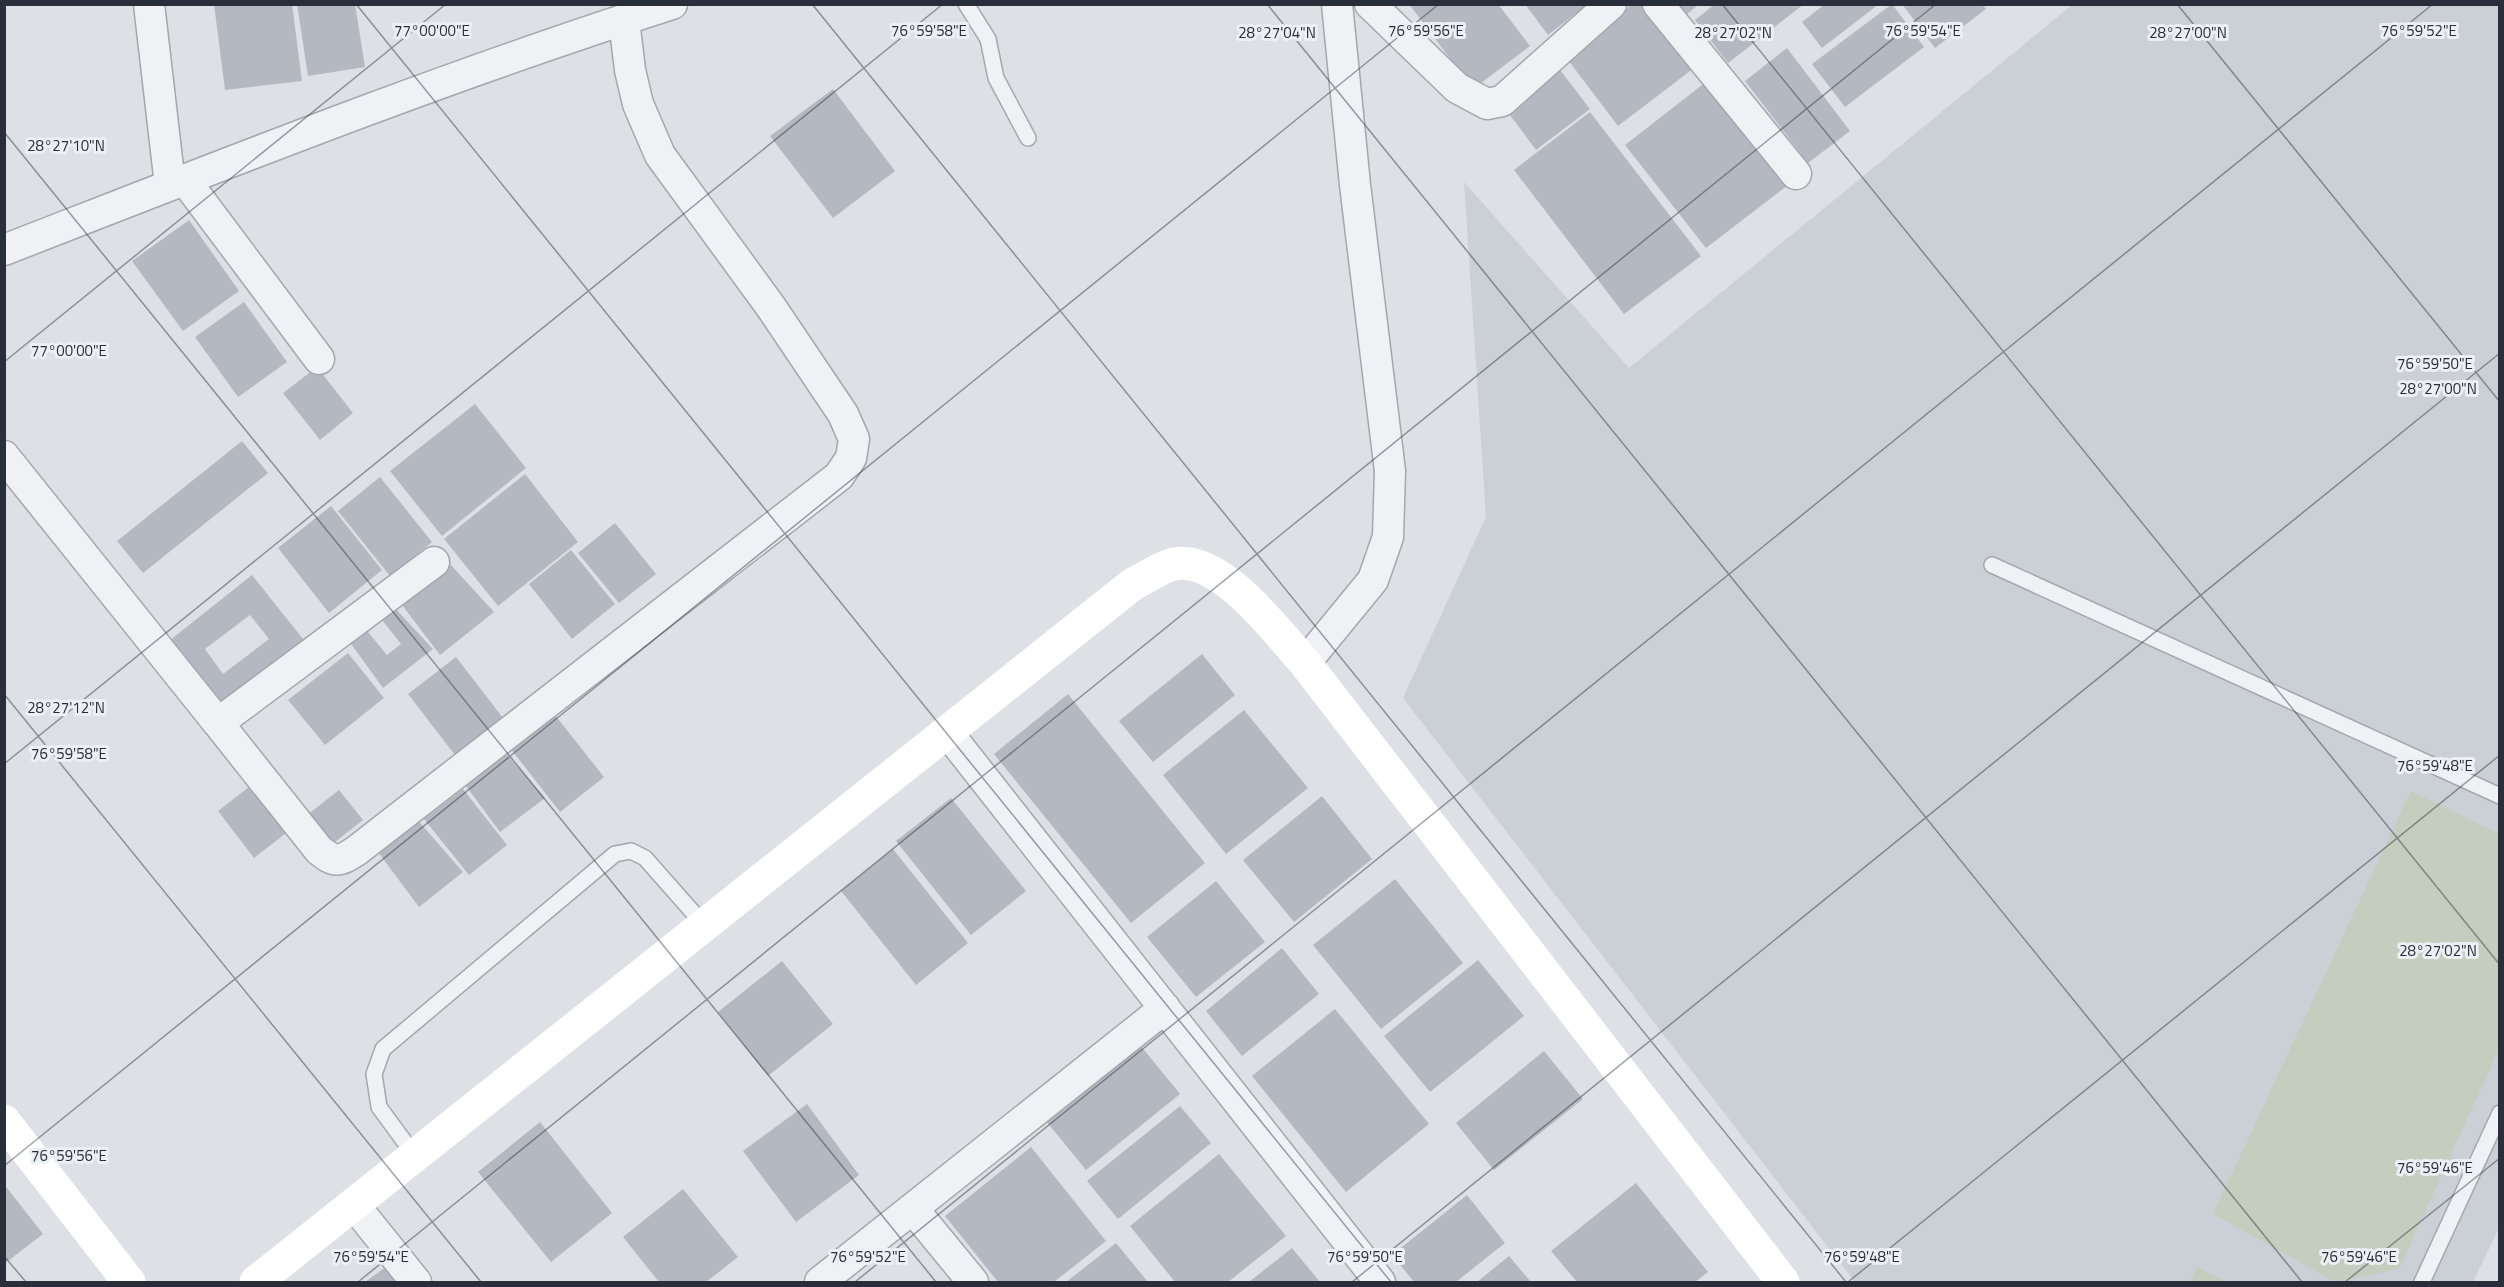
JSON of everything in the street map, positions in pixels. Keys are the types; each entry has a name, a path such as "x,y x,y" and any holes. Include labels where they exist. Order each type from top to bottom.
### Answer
{"street":[{"path":"149,4 178,183 319,359"},
{"path":"4,250 552,44 672,4"},
{"path":"1305,663 1373,580 1388,537 1389,471 1355,185 1337,4"},
{"path":"1370,4 1457,88 1487,104 1502,101 1611,4"},
{"path":"1658,4 1796,174"},
{"path":"4,456 319,850 330,859 342,860 356,851 839,476 851,458 854,440 843,414 771,307 660,155 638,104 630,70 624,20"},
{"path":"218,723 434,562"},
{"path":"256,1282 1134,585 1175,564 1205,567 1238,589 1305,663 1783,1282"},
{"path":"948,733 1380,1282"},
{"path":"820,1282 1165,1008"},
{"path":"4,1121 129,1282"},
{"path":"354,1205 416,1282"},
{"path":"913,1209 973,1282"}],"lane":[{"path":"966,4 988,39 996,78 1028,138"},
{"path":"1992,565 2499,796"},
{"path":"416,1156 379,1107 374,1074 383,1049 615,854 631,851 645,858 705,926"},
{"path":"2422,1282 2499,1113"}],"shaded area":[{"path":"2072,5 2499,5 2500,1226 2473,1282 1855,1282 1403,698 1486,517 1464,182 1629,368"}],"green space":[{"path":"2411,791 2499,834 2499,1049 2399,1269 2336,1282 2213,1214"},
{"path":"2197,1267 2228,1282 2190,1282"}],"building":[{"path":"214,4 292,4 302,81 225,90"},
{"path":"297,4 355,4 365,67 308,76"},
{"path":"1409,4 1498,4 1530,46 1473,89"},
{"path":"1525,4 1588,4 1548,35"},
{"path":"1632,4 1646,4 1694,68 1618,126 1565,56"},
{"path":"1678,4 1699,4 1686,15"},
{"path":"1715,4 1804,4 1728,63 1695,20"},
{"path":"1825,4 1879,4 1822,48 1802,22"},
{"path":"1892,4 1924,47 1845,107 1812,64"},
{"path":"1902,4 1982,4 1986,9 1935,48"},
{"path":"1787,48 1850,131 1808,163 1745,81"},
{"path":"1554,62 1590,109 1536,150 1501,103"},
{"path":"1711,78 1792,182 1706,248 1625,145"},
{"path":"833,89 895,171 833,218 770,136"},
{"path":"1590,112 1701,256 1624,314 1514,170"},
{"path":"189,220 239,291 183,331 132,261"},
{"path":"244,302 287,362 238,397 195,337"},
{"path":"317,367 353,413 320,440 283,393"},
{"path":"475,404 526,468 442,536 390,471"},
{"path":"242,441 268,473 143,573 117,541"},
{"path":"525,474 578,542 498,606 444,539"},
{"path":"380,477 432,542 390,576 338,511"},
{"path":"331,506 382,570 329,613 278,548"},
{"path":"615,523 656,574 619,603 578,553"},
{"path":"571,550 615,604 572,639 529,584"},
{"path":"449,563 494,612 440,655 399,601"},
{"path":"252,575 303,639 215,710 164,645","holes":["250,615 269,639 223,674 205,649"]},
{"path":"392,605 433,649 383,688 346,637","holes":["382,620 401,644 387,655 368,632"]},
{"path":"348,653 384,698 325,745 288,700"},
{"path":"1202,654 1235,695 1153,762 1119,721"},
{"path":"456,657 503,718 455,755 408,694"},
{"path":"1068,694 1205,863 1131,923 994,754"},
{"path":"551,710 604,777 560,812 507,744"},
{"path":"1244,710 1308,788 1226,854 1163,775"},
{"path":"501,748 545,798 500,832 460,778"},
{"path":"258,780 294,827 254,858 218,811"},
{"path":"463,789 507,845 469,875 424,819"},
{"path":"339,790 363,820 326,849 302,819"},
{"path":"1322,796 1372,859 1294,922 1243,860"},
{"path":"951,798 1026,891 971,935 896,841"},
{"path":"415,817 463,872 419,907 378,852"},
{"path":"893,849 968,943 916,985 841,891"},
{"path":"1395,879 1463,963 1381,1029 1313,945"},
{"path":"1216,881 1265,942 1196,997 1147,937"},
{"path":"1282,948 1319,994 1242,1056 1206,1011"},
{"path":"1478,960 1524,1016 1430,1092 1384,1036"},
{"path":"782,961 833,1024 768,1076 718,1012"},
{"path":"1335,1009 1429,1124 1346,1192 1252,1076"},
{"path":"1136,1040 1180,1094 1086,1170 1042,1116"},
{"path":"1544,1051 1583,1099 1494,1170 1456,1123"},
{"path":"807,1104 859,1175 796,1222 743,1151"},
{"path":"1180,1106 1211,1143 1118,1219 1087,1181"},
{"path":"540,1122 612,1213 551,1262 478,1172"},
{"path":"1031,1147 1106,1241 1054,1282 998,1282 945,1216"},
{"path":"1219,1154 1286,1236 1228,1282 1175,1282 1130,1226"},
{"path":"1636,1183 1708,1272 1695,1282 1577,1282 1551,1251"},
{"path":"4,1184 43,1234 4,1264"},
{"path":"683,1189 738,1257 706,1282 659,1282 623,1237"},
{"path":"1467,1195 1505,1243 1456,1282 1414,1282 1392,1255"},
{"path":"1116,1243 1148,1282 1066,1282"},
{"path":"1292,1248 1320,1282 1249,1282"},
{"path":"1509,1256 1531,1282 1477,1282"},
{"path":"386,1267 398,1282 365,1282"}]}
